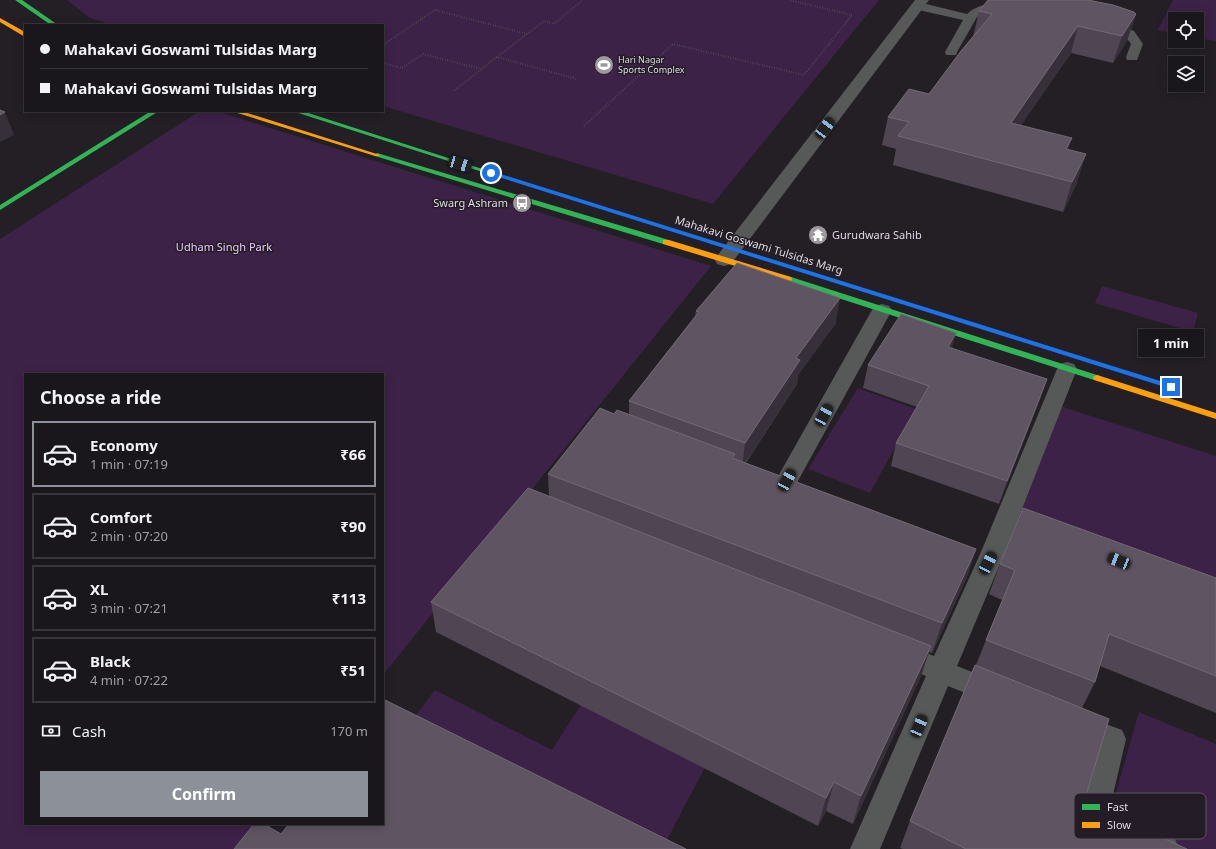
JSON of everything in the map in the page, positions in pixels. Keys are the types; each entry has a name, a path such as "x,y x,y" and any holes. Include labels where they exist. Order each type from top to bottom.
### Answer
{"street":[{"path":"18,0 54,24"},
{"path":"730,252 920,3"},
{"path":"0,20 24,34"},
{"path":"0,208 154,112"},
{"name":"Mahakavi Goswami Tulsidas Marg","path":"238,112 730,252 736,262 1216,416"},
{"path":"298,112 506,178"},
{"path":"780,493 882,310"},
{"path":"865,849 942,672 972,569 1019,520 1067,369"},
{"path":"757,484 801,502"},
{"path":"877,645 1016,701"},
{"path":"1053,716 1112,739 1099,793"},
{"path":"1140,839 1164,849"}],"lane":[{"path":"920,3 970,18"},
{"path":"951,52 972,14 984,9 1009,6 1016,8"},
{"path":"1093,23 1130,34 1137,44 1132,57"}],"path":[{"path":"455,90 544,21 554,24 583,0"},
{"path":"584,126 674,44 804,75 852,15 789,0"},
{"path":"384,45 435,10 527,34"},
{"path":"384,63 402,68 423,54 481,70"},
{"path":"497,57 577,79"}],"green space":[{"name":"Hari Nagar Sports Complex","path":"67,0 879,0 713,204 384,106 384,24 110,24 90,18"},
{"path":"1173,0 1216,0 1216,41 1204,39 1204,12 1168,12 1168,32 1158,30"},
{"name":"Udham Singh Park","path":"198,112 219,112 711,266 384,674 384,373 24,373 24,825 263,825 244,849 0,849 0,239"},
{"path":"1102,286 1198,313 1193,332 1095,303"},
{"path":"858,388 916,409 870,493 808,469"},
{"path":"1044,401 1216,456 1216,614 991,528"},
{"path":"598,678 721,737 662,849 394,744 435,690 552,750"},
{"path":"1139,712 1216,744 1216,849 1136,849 1115,839 1206,839 1206,793 1116,793"}],"building":[{"path":"988,0 1088,0 1113,5 1136,14 1122,36 1078,26 1011,123 1072,138 1066,149 1086,154 1072,182 898,136 909,122 888,117 909,89 929,94 961,51 992,14 979,11"},
{"path":"0,110 5,112 0,115"},
{"path":"737,263 840,298 796,358 800,360 745,443 629,401 699,312 696,311"},
{"path":"901,314 956,333 948,347 1047,379 1007,481 896,443 929,386 868,365"},
{"path":"600,408 614,414 617,410 735,454 732,458 976,549 942,623 548,474"},
{"path":"528,488 931,646 861,796 834,782 826,798 431,602"},
{"path":"1023,508 1216,578 1216,676 1109,634 1095,682 986,640 1015,570 1000,564"},
{"path":"975,665 1109,719 1087,793 1074,793 1074,839 1165,839 1187,849 966,849 910,821"},
{"path":"385,700 686,849 234,849 253,825 266,825 281,834 288,825 384,825"}],"traffic: fast":[{"path":"18,0 54,24"},
{"path":"0,208 154,112"},
{"path":"298,112 494,174"},
{"path":"377,155 666,242"},
{"path":"788,279 1097,378"}],"traffic: slow":[{"path":"0,20 24,34"},
{"path":"237,112 377,155"},
{"path":"666,242 788,279"},
{"path":"1097,378 1216,416"}],"place":[{"name":"Hari Nagar Sports Complex","path":"604,65"},
{"name":"Swarg Ashram","path":"522,203"},
{"name":"Gurudwara Sahib","path":"818,235"}],"route":[{"path":"491,173 1171,387"}]}
